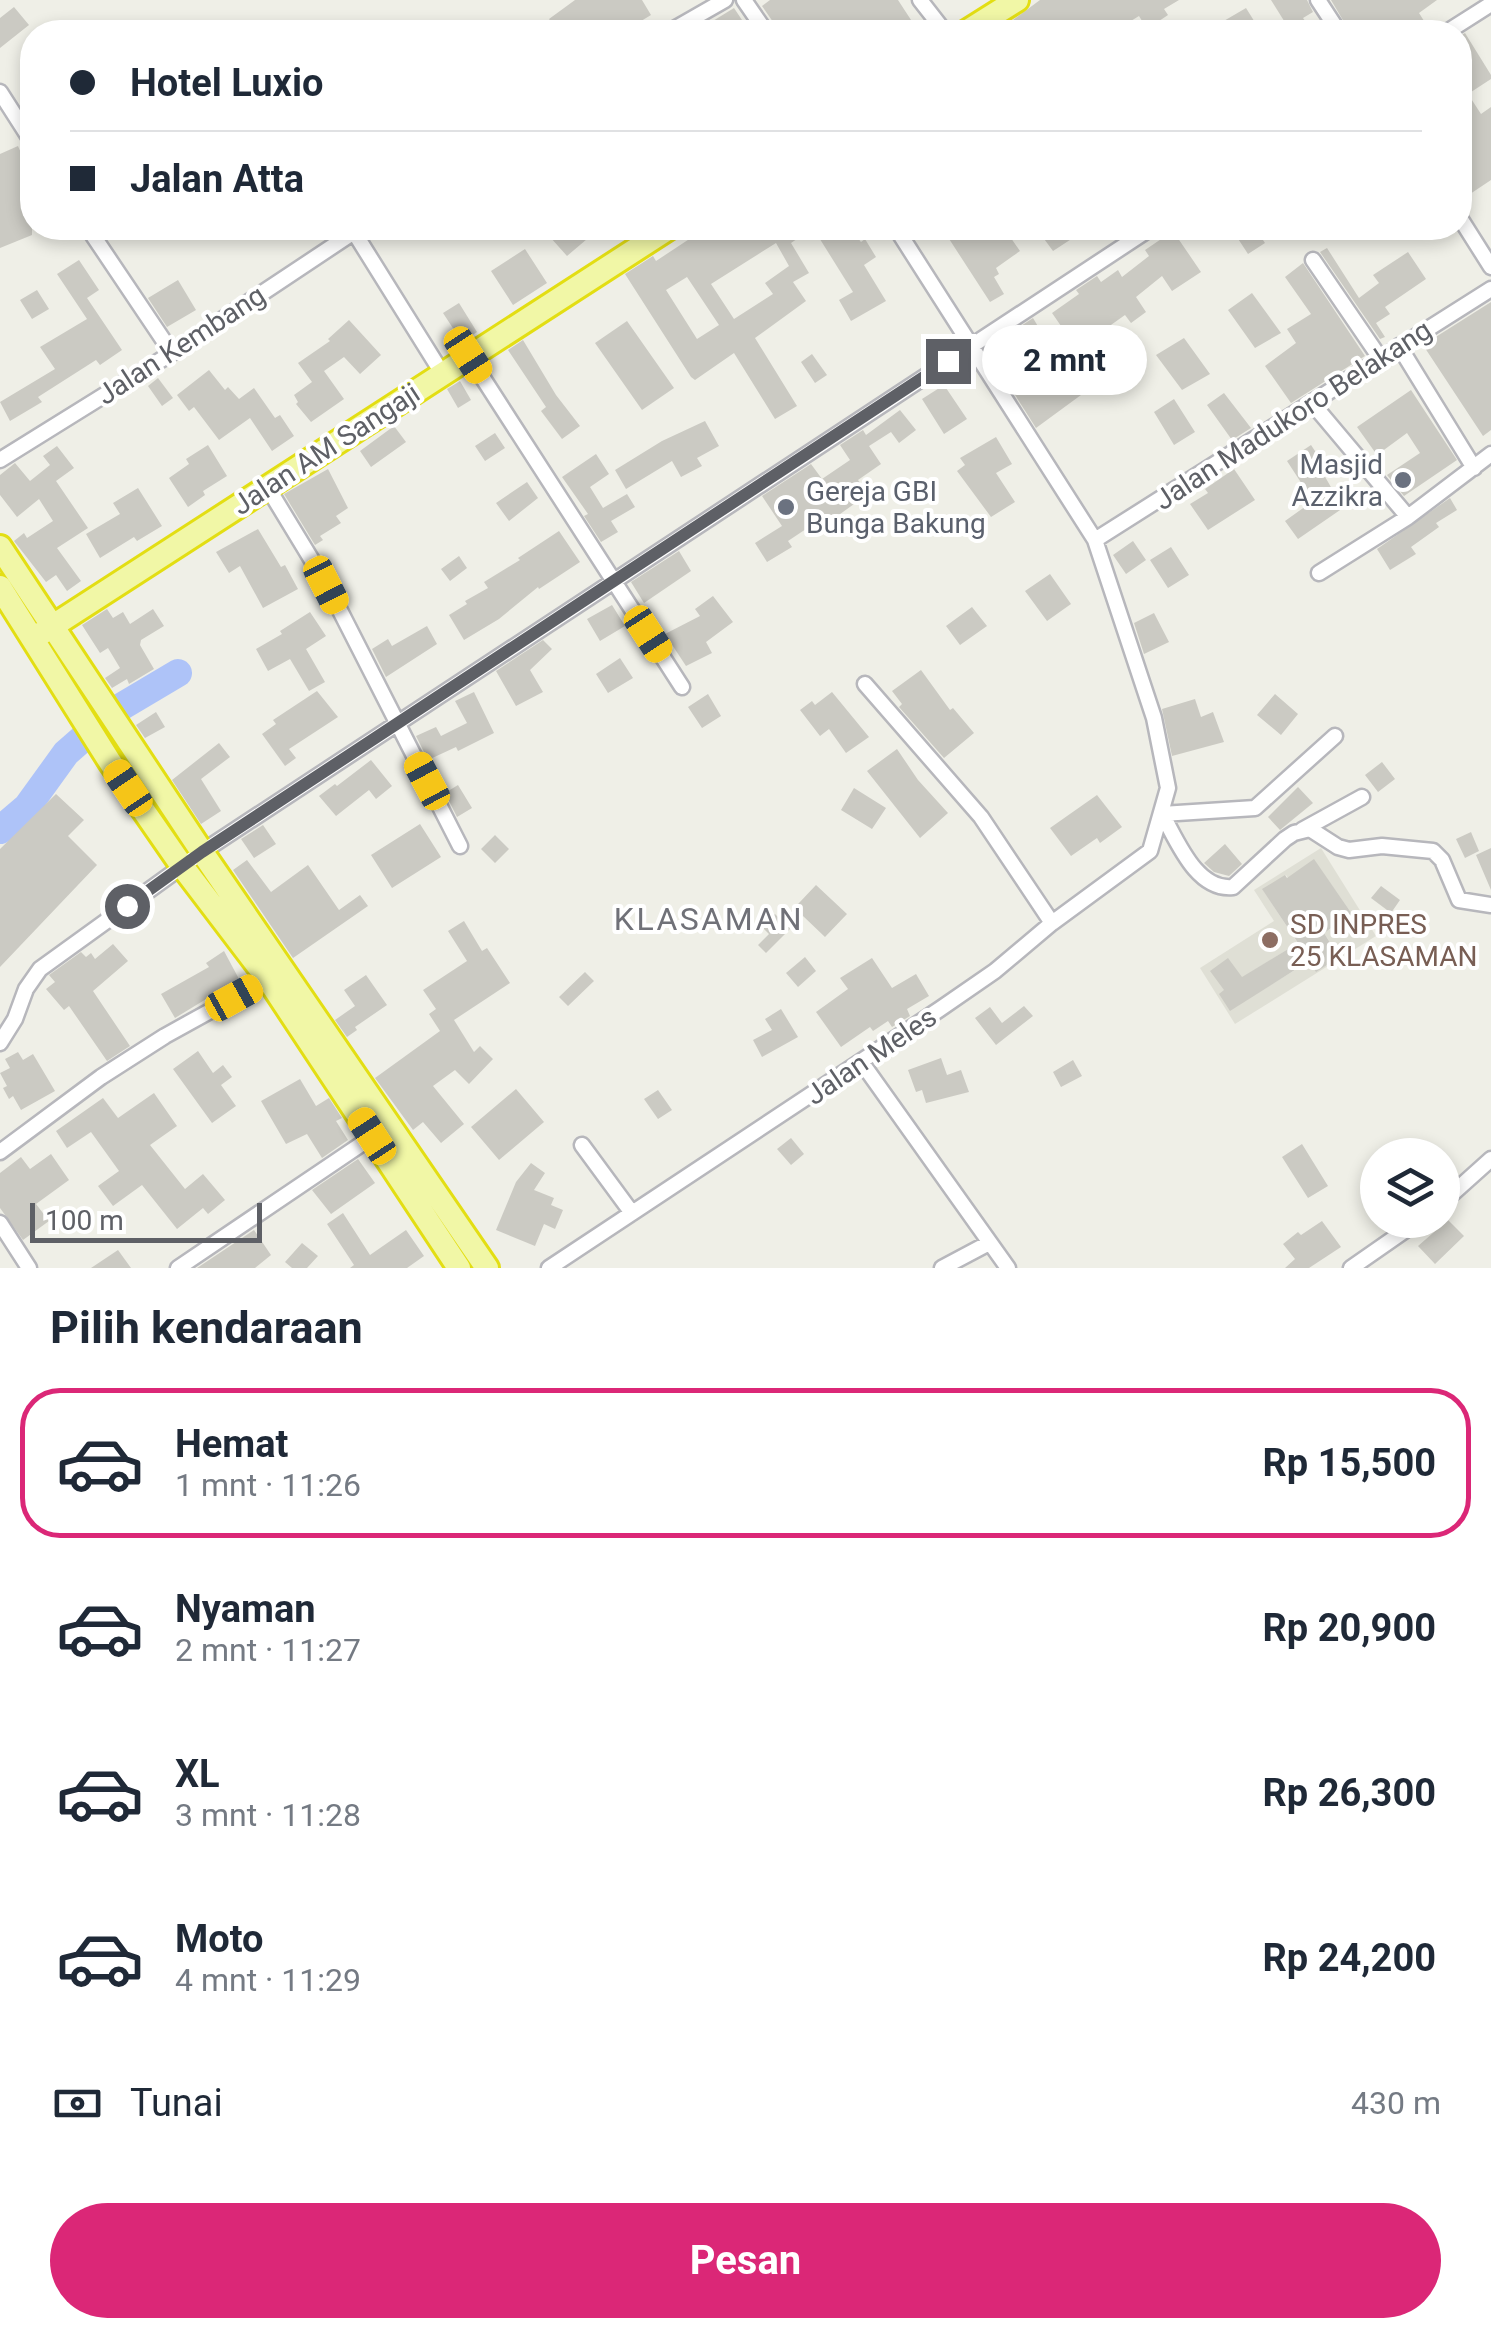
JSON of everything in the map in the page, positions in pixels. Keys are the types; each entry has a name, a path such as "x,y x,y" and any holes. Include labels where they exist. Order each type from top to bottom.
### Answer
{"highway":[{"path":"985,20 1017,0"},
{"name":"Jalan AM Sangaji","path":"43,632 650,240"},
{"path":"0,547 77,711 110,762 192,859 487,1268"},
{"path":"0,587 99,699 131,747 192,859 451,1265"}],"street":[{"path":"690,20 725,0"},
{"path":"920,0 936,20"},
{"path":"1466,20 1491,4"},
{"path":"0,92 20,123"},
{"path":"1472,237 1491,267"},
{"path":"96,240 172,353"},
{"name":"Jalan Kembang","path":"0,460 172,353 342,240"},
{"path":"363,240 442,373"},
{"path":"904,240 1095,540 1163,750 1168,788 1162,814 1197,871 1212,884 1228,888 1285,839 1362,797"},
{"path":"0,1043 15,1019 26,988 40,968 63,949 192,859 1133,240"},
{"path":"1313,260 1380,358"},
{"name":"Jalan Madukoro Belakang","path":"1095,540 1491,288"},
{"path":"1399,346 1474,468"},
{"path":"468,355 682,687"},
{"path":"1312,403 1408,517"},
{"path":"1319,573 1408,517 1491,454"},
{"path":"268,488 326,585 460,846"},
{"path":"866,684 982,817 1052,923"},
{"path":"1162,814 1255,808 1335,736"},
{"name":"Jalan Meles","path":"549,1268 995,971 1052,923 1150,851 1162,814"},
{"path":"1301,830 1310,829 1338,848 1349,850 1382,846 1432,851 1442,860 1459,900 1491,904"},
{"path":"0,1152 117,1066 268,978"},
{"path":"862,1063 1008,1268"},
{"path":"178,1268 372,1136"},
{"path":"582,1145 632,1212"},
{"path":"1460,1186 1491,1159"},
{"path":"0,1223 29,1268"},
{"path":"1351,1268 1394,1238"},
{"path":"942,1268 989,1243"}],"shaded area":[{"name":"SD INPRES 25 KLASAMAN","path":"1321,848 1376,936 1235,1024 1200,968 1274,921 1254,890","holes":["1314,860 1352,914 1329,930 1328,930","1286,875 1339,956 1316,971 1263,890","1293,946 1305,964 1249,998 1238,980"]}],"building":[{"path":"575,0 642,0 651,15 643,20 549,19"},
{"path":"770,0 898,0 911,20 772,20 762,6"},
{"path":"1040,0 1179,0 1164,9 1168,15 1160,20 1141,20 1139,16 1132,20 1013,20"},
{"path":"1271,0 1307,0 1313,12 1304,20 1284,20"},
{"path":"1331,0 1437,0 1419,13 1423,20 1343,20"},
{"path":"14,7 25,20 20,20 20,32 0,48 0,18"},
{"path":"734,8 742,20 714,20"},
{"path":"1246,8 1254,20 1226,20"},
{"path":"1472,44 1491,75 1491,79 1472,91"},
{"path":"1472,100 1481,114 1491,107 1491,180 1472,193"},
{"path":"18,146 20,151 20,240 0,248 0,154"},
{"path":"553,240 586,240 567,256"},
{"path":"688,240 795,240 791,243 809,273 793,282 806,301 755,338 797,406 775,419 734,353 695,380 691,377 625,274 653,256 656,261","holes":["776,243 789,266 765,283 773,294 734,319 711,284","687,277 719,325 697,339 666,290"]},
{"path":"820,240 866,240 876,257 864,265 886,301 851,321 839,300 853,292"},
{"path":"950,240 1012,240 1020,251 996,268 999,274 994,277 1004,294 990,302"},
{"path":"1045,240 1070,240 1053,251"},
{"path":"1160,240 1179,240 1201,272 1172,291 1162,276 1136,297 1146,312 1131,323 1125,315 1077,349 1052,313 1097,276 1101,282 1118,270 1122,277 1149,256 1145,250"},
{"path":"1239,240 1263,240 1265,243 1248,254"},
{"path":"1327,248 1359,298 1379,283 1373,275 1408,252 1426,279 1385,307 1390,314 1376,323 1385,337 1380,339 1320,252"},
{"path":"525,249 547,283 513,305 491,271"},
{"path":"79,260 99,290 87,298 122,350 100,365 96,360 38,397 42,402 10,421 0,402 55,369 40,347 87,319 57,274"},
{"path":"1303,263 1365,356 1291,403 1265,366 1296,343 1287,329 1311,314 1285,277"},
{"path":"178,280 196,310 167,327 148,298"},
{"path":"37,290 49,309 32,319 20,300"},
{"path":"1252,293 1281,333 1255,348 1228,310"},
{"path":"1491,302 1491,430 1483,436 1423,345"},
{"path":"459,303 477,332 462,342 443,313"},
{"path":"1033,318 1042,333 1031,340 1042,356 1028,365 1044,386 1065,371 1081,395 1036,428 986,349"},
{"path":"349,320 381,355 360,374 344,357 324,371 344,399 311,422 296,404 294,395 312,382 298,363 330,341"},
{"path":"627,321 674,388 642,410 595,343"},
{"path":"1184,338 1210,374 1182,390 1156,355"},
{"path":"523,340 580,426 562,439 541,411 546,407 508,350"},
{"path":"812,354 827,375 815,383 801,362"},
{"path":"209,370 225,390 228,387 239,399 254,388 275,418 280,415 294,436 272,451 250,418 219,440 194,407 189,411 177,395"},
{"path":"158,378 173,398 162,406 148,386"},
{"path":"460,381 471,400 458,408 447,389"},
{"path":"944,385 967,419 944,434 922,399"},
{"path":"1411,390 1457,460 1404,496 1387,475 1420,453 1407,433 1377,455 1357,427"},
{"path":"1224,393 1251,428 1232,440 1207,405"},
{"path":"1174,399 1195,432 1174,445 1154,412"},
{"path":"900,410 916,430 899,443 891,432 869,446 881,464 858,480 868,494 822,527 818,521 788,541 792,547 767,562 755,543 782,526 762,496 811,464 822,479 850,460 840,445 863,430 866,435"},
{"path":"705,421 719,446 697,458 702,466 681,477 672,461 626,489 615,470"},
{"path":"394,426 406,442 371,467 360,451"},
{"path":"495,433 505,448 485,461 475,446"},
{"path":"996,437 1012,464 996,473 1015,502 991,517 957,471 965,465 960,458"},
{"path":"208,445 227,476 203,491 205,495 188,507 169,478 189,464 186,459"},
{"path":"1311,445 1329,472 1324,475 1343,508 1298,539 1285,521 1313,501 1287,461"},
{"path":"57,446 74,468 56,481 88,528 57,548 81,581 67,591 56,575 46,582 14,541 24,533 27,538 53,521 39,499 17,517 0,495 0,475 15,463 30,481 50,465 43,456"},
{"path":"596,454 609,474 590,487 603,508 627,494 635,507 611,521 618,532 601,542 584,516 588,514 562,477"},
{"path":"328,469 348,508 336,516 341,523 320,536 323,540 315,545 284,494"},
{"path":"1234,469 1255,500 1208,530 1190,504"},
{"path":"527,482 538,498 509,521 496,503"},
{"path":"138,488 162,526 137,541 134,537 100,558 86,534 120,514 113,503"},
{"path":"1450,498 1457,510 1436,523 1439,527 1411,547 1416,554 1390,570 1377,549"},
{"path":"258,529 298,589 263,608 240,566 229,573 216,552"},
{"path":"559,531 580,562 464,640 449,615 488,588 484,582"},
{"path":"1133,541 1146,560 1126,574 1113,555"},
{"path":"1171,547 1189,575 1168,588 1150,560"},
{"path":"679,551 691,571 644,603 631,582"},
{"path":"459,556 467,568 450,581 441,569"},
{"path":"1050,574 1071,604 1047,621 1025,591"},
{"path":"713,596 733,622 706,642 712,653 686,666 665,634 700,616 695,609"},
{"path":"612,605 625,626 600,641 587,619"},
{"path":"972,607 987,626 960,645 946,626"},
{"path":"107,609 113,618 123,612 130,624 153,609 164,626 141,640 154,669 129,684 127,679 112,688 105,678 120,668 108,648 100,653 82,625"},
{"path":"310,612 326,636 306,649 325,682 309,691 290,659 268,671 256,649"},
{"path":"1154,613 1169,642 1144,654 1134,623"},
{"path":"427,626 437,644 386,677 372,649 388,639 392,646"},
{"path":"543,640 552,649 530,670 543,692 516,706 496,671"},
{"path":"620,658 633,678 608,693 596,674"},
{"path":"921,670 950,710 953,708 974,733 944,758 899,707 902,704 892,691"},
{"path":"317,691 338,717 289,749 296,758 285,766 262,734 276,724 273,720"},
{"path":"474,692 494,733 458,751 456,747 428,760 416,736 436,727 441,736 467,723 455,701"},
{"path":"832,692 869,737 846,753 829,729 820,736 800,710"},
{"path":"708,694 721,716 702,728 688,707"},
{"path":"1275,694 1298,714 1281,735 1257,715"},
{"path":"1195,699 1201,717 1213,712 1224,742 1172,756 1162,709"},
{"path":"156,712 165,727 145,738 136,725"},
{"path":"219,743 230,757 201,779 221,811 201,824 172,780"},
{"path":"897,749 948,813 920,838 867,771"},
{"path":"371,760 392,786 376,799 369,790 336,816 319,796"},
{"path":"1382,762 1395,779 1378,792 1365,775"},
{"path":"458,785 472,808 457,817 445,793"},
{"path":"1298,787 1313,803 1280,830 1268,817"},
{"path":"854,788 886,808 872,829 841,810"},
{"path":"56,794 84,820 68,836 97,865 0,967 0,849"},
{"path":"1097,795 1122,827 1100,843 1097,838 1071,856 1050,828"},
{"path":"420,824 441,857 392,888 371,855"},
{"path":"263,825 276,844 254,858 241,839"},
{"path":"1471,832 1479,851 1465,858 1456,839"},
{"path":"495,835 509,849 495,863 481,849"},
{"path":"1225,844 1242,864 1229,876 1214,872 1204,863"},
{"path":"1491,848 1491,890 1476,855"},
{"path":"1314,859 1352,914 1324,933 1339,957 1316,972 1309,961 1230,1011 1219,994 1224,990 1210,971 1228,958 1242,977 1298,943 1262,889"},
{"path":"247,860 271,892 308,865 339,910 360,895 368,906 293,958 233,870"},
{"path":"816,885 847,914 825,937 803,916 766,953 758,945 769,934 762,927 775,914 782,921"},
{"path":"1381,886 1400,900 1391,913 1371,898"},
{"path":"464,921 482,951 487,948 510,983 454,1020 474,1052 480,1046 493,1059 469,1084 455,1070 433,1086 464,1124 441,1143 423,1122 413,1130 375,1078 440,1031 429,1014 436,1009 423,990 467,961 448,931"},
{"path":"113,944 128,961 93,991 130,1046 107,1061 69,1006 64,1010 46,989 55,982 49,975 81,952 86,957 91,953 95,959"},
{"path":"224,951 239,979 175,1018 161,994 209,967 206,963"},
{"path":"805,957 816,971 798,987 786,973"},
{"path":"872,958 892,988 916,974 929,996 907,1009 910,1016 892,1027 888,1021 873,1031 870,1027 841,1047 816,1012 848,989 840,978"},
{"path":"585,972 594,981 568,1006 559,997"},
{"path":"366,975 387,1005 347,1037 335,1020 355,1006 344,990"},
{"path":"1024,1006 1033,1016 996,1045 975,1018 990,1007 1002,1023"},
{"path":"781,1009 798,1037 762,1057 753,1040 772,1030 765,1019"},
{"path":"198,1051 213,1073 223,1065 232,1077 221,1085 236,1106 212,1123 173,1069"},
{"path":"18,1052 23,1060 33,1054 55,1091 21,1110 13,1096 9,1099 0,1073 10,1068 5,1059"},
{"path":"941,1058 947,1075 961,1070 969,1092 926,1103 922,1090 916,1092 908,1070"},
{"path":"1073,1060 1082,1076 1061,1087 1053,1072"},
{"path":"300,1079 316,1106 329,1098 342,1118 336,1121 348,1140 322,1158 307,1134 286,1144 261,1101"},
{"path":"516,1089 544,1122 499,1160 471,1127"},
{"path":"658,1090 672,1110 658,1119 644,1099"},
{"path":"154,1093 177,1126 150,1145 185,1189 203,1174 225,1200 208,1214 203,1208 177,1229 142,1185 113,1206 98,1186 119,1171 91,1132 67,1148 56,1131 103,1098 118,1118"},
{"path":"791,1138 804,1154 791,1165 777,1149"},
{"path":"1302,1144 1328,1186 1308,1198 1282,1157"},
{"path":"51,1154 69,1180 36,1204 49,1221 23,1240 0,1208 0,1173 21,1157 30,1169"},
{"path":"358,1159 375,1183 331,1214 312,1190"},
{"path":"531,1163 545,1173 534,1190 554,1198 551,1205 563,1210 555,1229 544,1224 535,1246 496,1230 516,1182"},
{"path":"343,1213 370,1255 406,1230 424,1256 407,1268 350,1268 354,1265 327,1224"},
{"path":"1322,1221 1341,1247 1309,1268 1285,1268 1295,1259 1283,1244"},
{"path":"254,1230 271,1255 255,1268 197,1268"},
{"path":"1460,1232 1464,1236 1435,1264 1418,1246 1427,1238 1460,1238"},
{"path":"302,1243 318,1256 307,1268 292,1268 285,1262"},
{"path":"118,1250 131,1268 91,1268"}],"waterway":[{"path":"0,830 27,807 66,753 114,711 178,673"}],"place":[{"name":"Masjid Azzikra","path":"1403,480"},
{"name":"Gereja GBI Bunga Bakung","path":"786,507"},
{"name":"SD INPRES 25 KLASAMAN","path":"1270,940"}],"district":[{"name":"KLASAMAN","path":"709,919"}],"route":[{"path":"127,906 202,852 948,361"}]}
